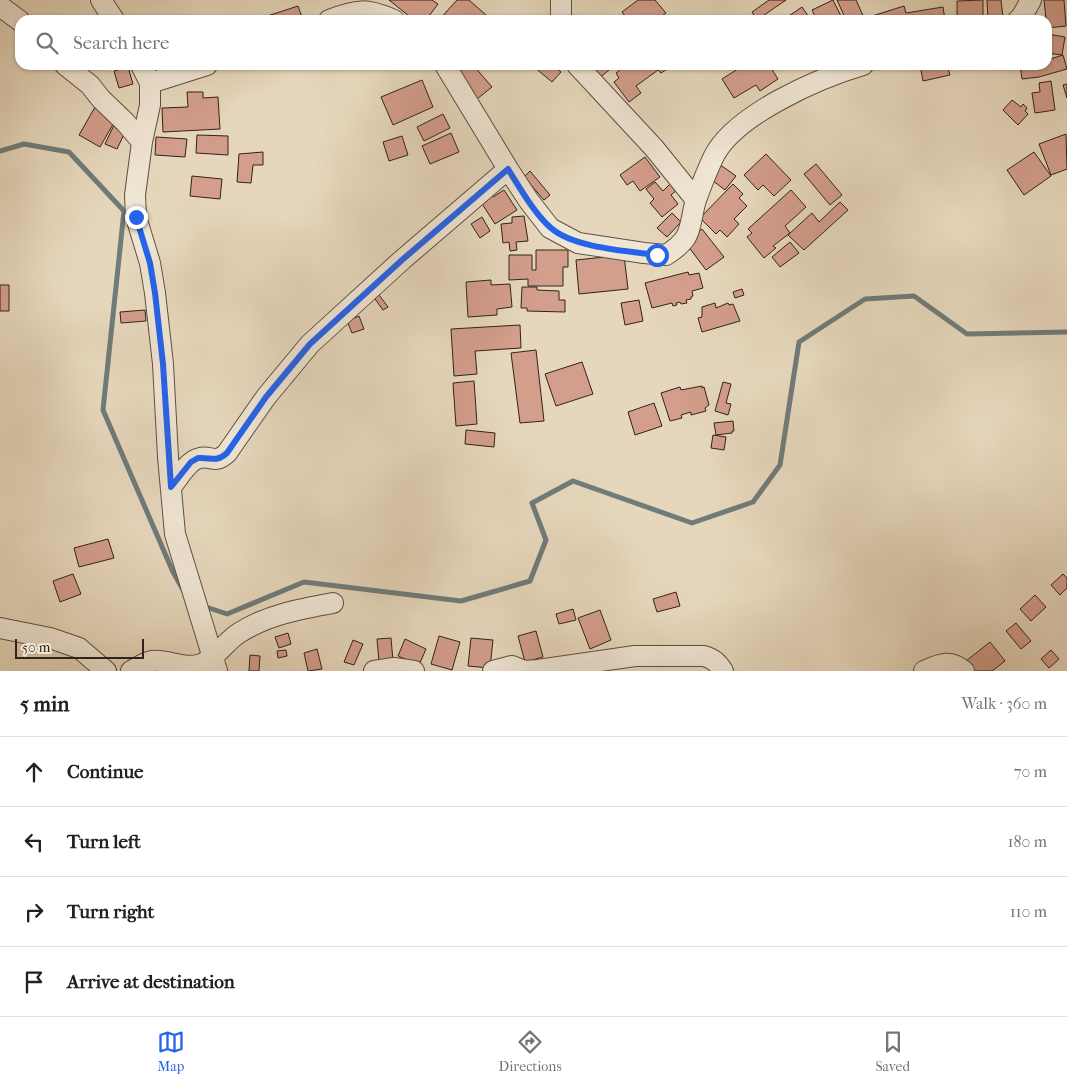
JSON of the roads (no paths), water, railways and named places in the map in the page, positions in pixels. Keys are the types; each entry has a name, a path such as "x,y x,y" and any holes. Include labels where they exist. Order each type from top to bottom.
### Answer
{"street":[{"path":"101,0 111,15"},
{"path":"561,0 561,15"},
{"path":"1023,15 1031,0"},
{"path":"341,15 364,5 383,15"},
{"path":"0,6 15,17"},
{"path":"71,70 90,85 100,100 125,122 142,142"},
{"path":"144,70 150,83 150,105 142,142 135,195 136,217 148,254 155,293 163,364 176,534 215,664"},
{"path":"150,83 191,70"},
{"path":"448,70 528,201 550,228 578,243 666,255 680,245 687,235 696,200 714,156 731,133 765,109 796,91 850,70"},
{"path":"582,70 654,148 696,200"},
{"path":"171,487 191,462 198,458 216,460 222,458 266,397 310,344 402,260 508,169"},
{"path":"215,664 224,645 238,633 293,610 333,603"},
{"path":"0,628 50,638 79,648 106,671"},
{"path":"493,671 512,666 524,671 645,656 704,656 712,658 723,671"},
{"path":"131,671 151,661 187,666 215,664"},
{"path":"924,671 946,663 952,663 964,671"},
{"path":"374,671 394,668 414,671"}],"waterway":[{"path":"0,151 24,144 69,152 124,211 103,410 173,572 182,588"},
{"path":"203,606 227,614 304,582 461,601 530,581 546,540 532,503 573,481 692,523 753,502 780,465 799,342 865,299 914,296 967,334 1067,332"}]}
